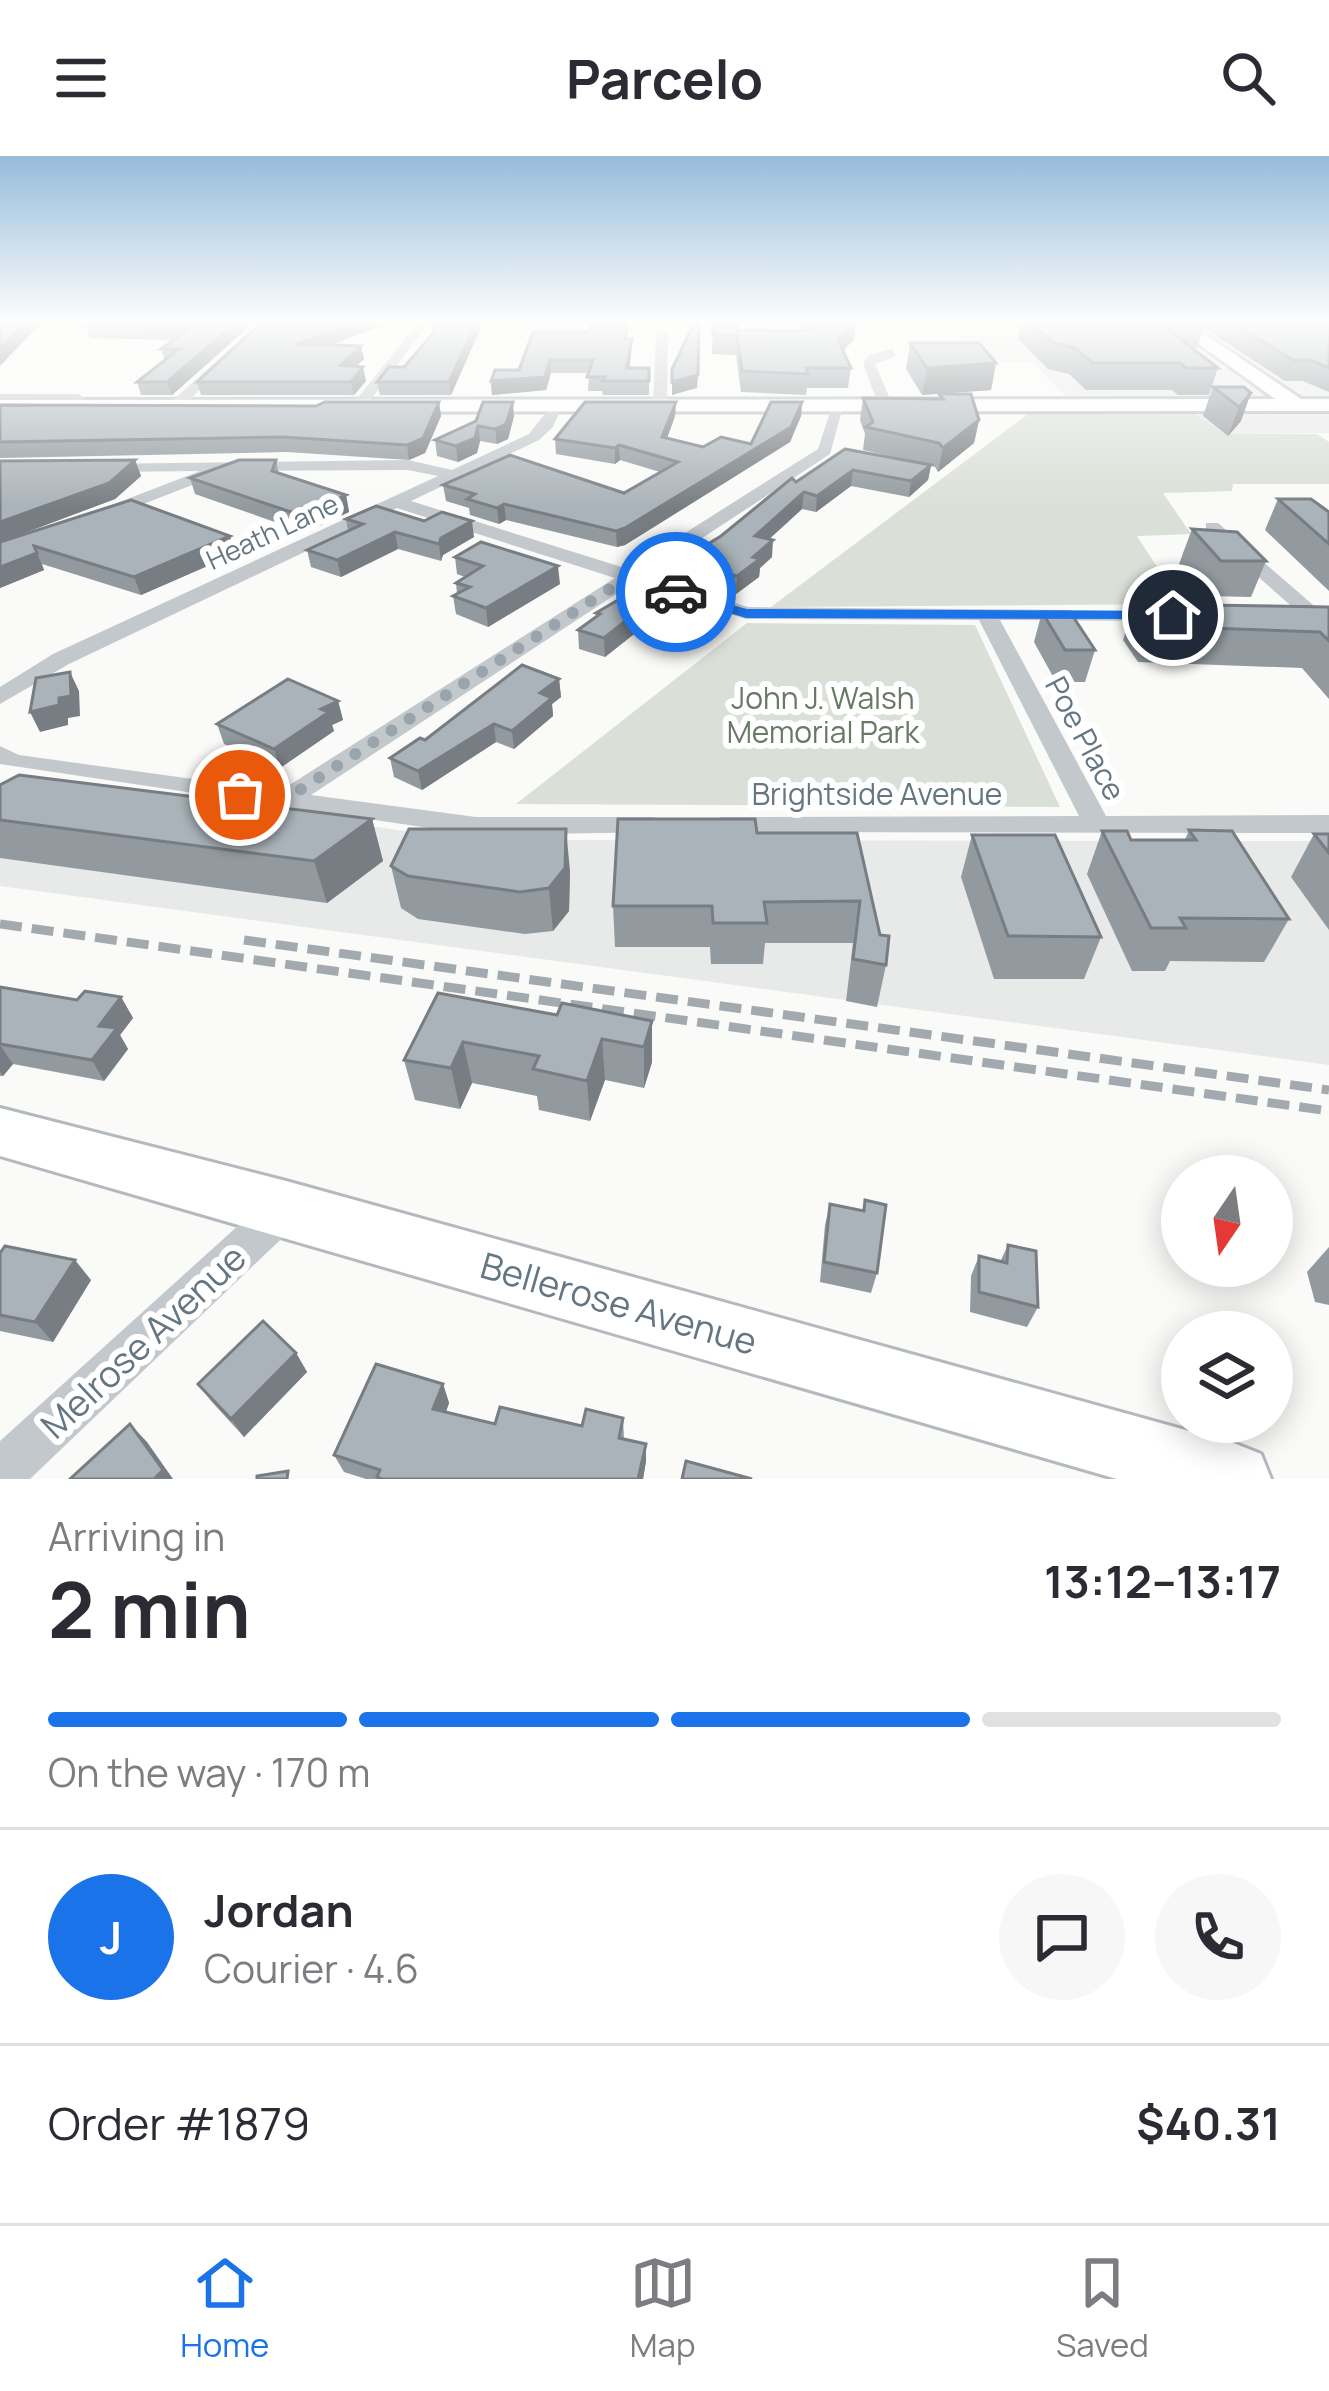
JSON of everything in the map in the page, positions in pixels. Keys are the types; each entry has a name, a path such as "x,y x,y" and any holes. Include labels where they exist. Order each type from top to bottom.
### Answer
{"main road":[{"path":"1265,385 1329,425"},
{"path":"0,406 1329,405"},
{"name":"Bellerose Avenue","path":"0,1132 286,1208 1236,1479"}],"street":[{"path":"177,404 198,385"},
{"path":"362,403 376,385"},
{"path":"660,404 661,385"},
{"path":"877,385 886,406"},
{"path":"0,406 78,398"},
{"path":"0,406 554,407"},
{"path":"283,801 628,577 835,454 839,406"},
{"name":"Heath Lane","path":"0,697 61,659 534,437 546,428 554,407"},
{"path":"91,467 408,465 455,475"},
{"path":"86,521 227,466"},
{"path":"397,502 746,613 1197,615"},
{"path":"1212,527 1321,615"},
{"name":"Poe Place","path":"987,615 1097,825"},
{"path":"1290,615 1321,615"},
{"name":"Brightside Avenue","path":"0,753 31,764 476,826 1329,824"},
{"name":"Melrose Avenue","path":"0,1474 286,1208"}],"shaded area":[{"path":"1054,385 1329,385 1329,433 1224,434 1175,401 1070,401"},
{"path":"18,774 465,840 1329,841 1329,1065 0,886 0,783"}],"green space":[{"name":"John J. Walsh Memorial Park","path":"1036,408 1189,410 1225,434 1317,434 1329,442 1329,484 1233,484 1232,491 1163,493 1191,534 1137,536 1181,604 771,607"},
{"name":"John J. Walsh Memorial Park","path":"747,623 975,625 1060,807 516,804"}],"building":[{"path":"1213,387 1244,387 1251,393 1239,407"},
{"path":"939,394 971,394 979,420 943,448 939,443 866,427 873,422 863,398 943,399"},
{"path":"325,402 439,402 423,438 407,445 283,437 0,442 0,405 316,406"},
{"path":"483,402 513,402 506,424 495,429 478,426 475,438 456,446 435,440 476,421"},
{"path":"585,402 676,402 662,437 703,447 721,437 751,444 771,402 802,402 791,427 616,531 504,504 497,508 467,499 475,494 443,485 510,455 624,493 678,462 619,445 555,439"},
{"path":"845,449 931,465 911,481 853,470 817,496 804,492 755,536 773,540 753,557 760,559 737,576 682,560 721,536 792,478 796,482"},
{"path":"135,460 109,483 0,522 0,461"},
{"path":"239,460 276,460 272,471 346,495 313,510 303,507 291,512 190,478"},
{"path":"1278,499 1311,499 1329,512 1329,544"},
{"path":"131,500 230,536 134,577 34,546 37,553 0,567 0,542"},
{"path":"376,506 424,521 442,512 472,521 441,538 439,544 395,532 337,560 307,550 363,524 346,519"},
{"path":"1192,529 1237,532 1266,561 1221,561"},
{"path":"481,542 558,566 486,608 453,596 470,587 456,583 483,566 455,557"},
{"path":"657,577 674,582 655,597 703,616 680,632 633,615 604,638 578,630 600,614 596,613"},
{"path":"1135,604 1329,607 1329,641 1320,632 1151,626"},
{"path":"1042,612 1070,612 1095,650 1065,650"},
{"path":"522,665 559,679 540,693 552,698 512,731 494,724 418,771 390,758 420,738 425,740"},
{"path":"70,672 71,696 59,698 59,705 30,712 36,678"},
{"path":"288,679 338,701 321,709 329,712 274,749 217,724"},
{"path":"19,775 372,819 314,861 0,820 0,785"},
{"path":"618,819 755,819 757,833 857,833 880,935 889,936 886,965 853,959 860,901 764,902 767,923 713,923 712,906 613,906"},
{"path":"409,829 566,829 565,868 549,888 520,892 408,876 391,866"},
{"path":"1189,830 1232,831 1289,919 1180,918 1186,928 1151,928 1102,831 1127,831 1131,840 1196,840"},
{"path":"1314,834 1329,834 1329,853"},
{"path":"972,835 1055,835 1101,937 1008,936"},
{"path":"0,987 77,1000 85,991 121,997 99,1026 117,1028 92,1060 0,1044"},
{"path":"438,993 557,1015 562,1003 652,1021 644,1047 602,1039 587,1081 533,1069 539,1056 463,1042 451,1068 404,1060"},
{"path":"865,1200 886,1205 877,1273 824,1262 830,1204 864,1211"},
{"path":"1008,1245 1036,1251 1038,1307 979,1292 979,1256 1007,1263"},
{"path":"5,1246 75,1260 35,1322 0,1315 0,1253"},
{"path":"263,1321 296,1353 231,1419 198,1384"},
{"path":"376,1364 443,1384 433,1409 495,1424 500,1407 582,1426 586,1409 623,1418 619,1438 646,1444 638,1479 377,1477 380,1470 334,1455"},
{"path":"130,1424 163,1470 154,1479 70,1479"},
{"path":"686,1461 752,1479 682,1479"},
{"path":"288,1471 287,1479 257,1479 257,1476"}],"railway":[{"path":"0,924 1329,1111"},
{"path":"244,940 1329,1090"}],"way so far":[{"path":"240,795 283,801 628,577 676,592"}],"route":[{"path":"676,592 746,613 1173,615"}]}
